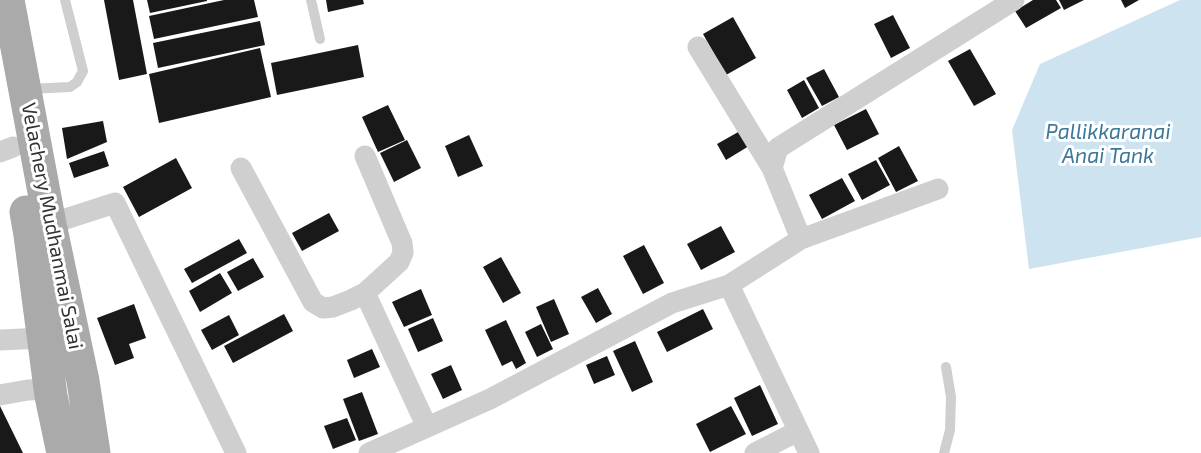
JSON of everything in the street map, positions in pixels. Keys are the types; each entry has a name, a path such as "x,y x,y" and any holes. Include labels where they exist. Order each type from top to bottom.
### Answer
{"main road":[{"name":"Velachery Mudhanmai Salai","path":"8,0 12,85 7,150 30,235 51,389 63,453"},
{"name":"Velachery Mudhanmai Salai","path":"12,85 50,224 83,381 94,453"}],"street":[{"path":"772,168 778,148 1014,0"},
{"path":"698,47 772,168 801,239"},
{"path":"241,168 313,302 323,308 333,307 364,293 399,262 404,253 402,243 365,156"},
{"path":"369,453 490,399 672,303 729,285 801,239 938,189"},
{"path":"50,224 115,202 236,453"},
{"path":"729,285 810,453"},
{"path":"364,293 427,427"},
{"path":"0,340 44,338"},
{"path":"0,395 51,389"},
{"path":"754,453 798,431"}],"lane":[{"path":"12,85 70,87 78,82 83,71 65,0"},
{"path":"311,0 320,39"},
{"path":"944,453 950,430 951,397 946,367"}],"water":[{"name":"Pallikkaranai Anai Tank","path":"1180,0 1201,0 1201,237 1029,269 1012,130 1040,64"}],"building":[{"path":"104,0 133,0 147,74 119,80"},
{"path":"147,0 207,0 207,1 150,13"},
{"path":"224,0 254,0 258,17 154,39 149,16"},
{"path":"326,0 363,0 364,4 328,12"},
{"path":"1033,0 1056,0 1061,8 1026,28 1015,11"},
{"path":"1059,0 1084,0 1064,10"},
{"path":"1121,0 1139,0 1125,8"},
{"path":"893,15 910,48 891,58 874,24"},
{"path":"733,17 756,58 726,75 703,34"},
{"path":"260,21 265,45 158,68 153,43"},
{"path":"358,45 364,77 277,95 271,63"},
{"path":"260,48 271,97 159,123 149,74"},
{"path":"970,49 996,94 974,106 948,61"},
{"path":"824,69 839,97 822,106 806,78"},
{"path":"804,80 819,108 802,118 787,90"},
{"path":"388,105 405,140 378,152 362,117"},
{"path":"866,109 879,134 847,150 834,125"},
{"path":"103,121 107,142 67,159 62,128"},
{"path":"740,131 749,146 726,160 717,144"},
{"path":"469,135 483,166 458,177 445,146"},
{"path":"407,140 421,168 394,182 380,153"},
{"path":"899,146 918,181 896,192 878,158"},
{"path":"104,151 109,166 74,178 69,163"},
{"path":"176,158 192,188 139,217 123,187"},
{"path":"876,160 890,185 862,200 848,174"},
{"path":"842,178 855,201 822,219 809,195"},
{"path":"329,213 339,231 302,251 292,233"},
{"path":"721,226 735,252 701,270 687,244"},
{"path":"239,239 247,253 192,283 184,269"},
{"path":"644,245 664,283 643,294 623,256"},
{"path":"501,257 521,293 503,303 483,267"},
{"path":"253,258 264,277 238,291 227,272"},
{"path":"220,273 232,293 200,312 189,291"},
{"path":"598,288 612,314 596,323 581,297"},
{"path":"421,289 432,315 404,327 392,302"},
{"path":"554,299 569,334 551,342 536,307"},
{"path":"134,304 146,338 129,344 134,358 115,365 97,318"},
{"path":"703,309 713,329 667,352 657,332"},
{"path":"284,314 293,331 233,363 224,346"},
{"path":"229,315 239,335 212,350 201,330"},
{"path":"433,318 443,341 418,352 408,329"},
{"path":"506,320 526,363 516,369 512,361 502,366 485,330"},
{"path":"541,324 553,349 537,357 525,332"},
{"path":"635,341 653,382 632,392 613,351"},
{"path":"372,349 380,367 354,378 347,360"},
{"path":"607,356 615,375 594,384 586,365"},
{"path":"451,365 462,390 443,399 431,374"},
{"path":"760,385 778,424 752,436 734,398"},
{"path":"362,392 378,434 359,441 343,399"},
{"path":"0,406 23,453 0,453"},
{"path":"731,406 746,434 710,452 696,424"},
{"path":"347,418 356,440 333,449 324,426"}]}
